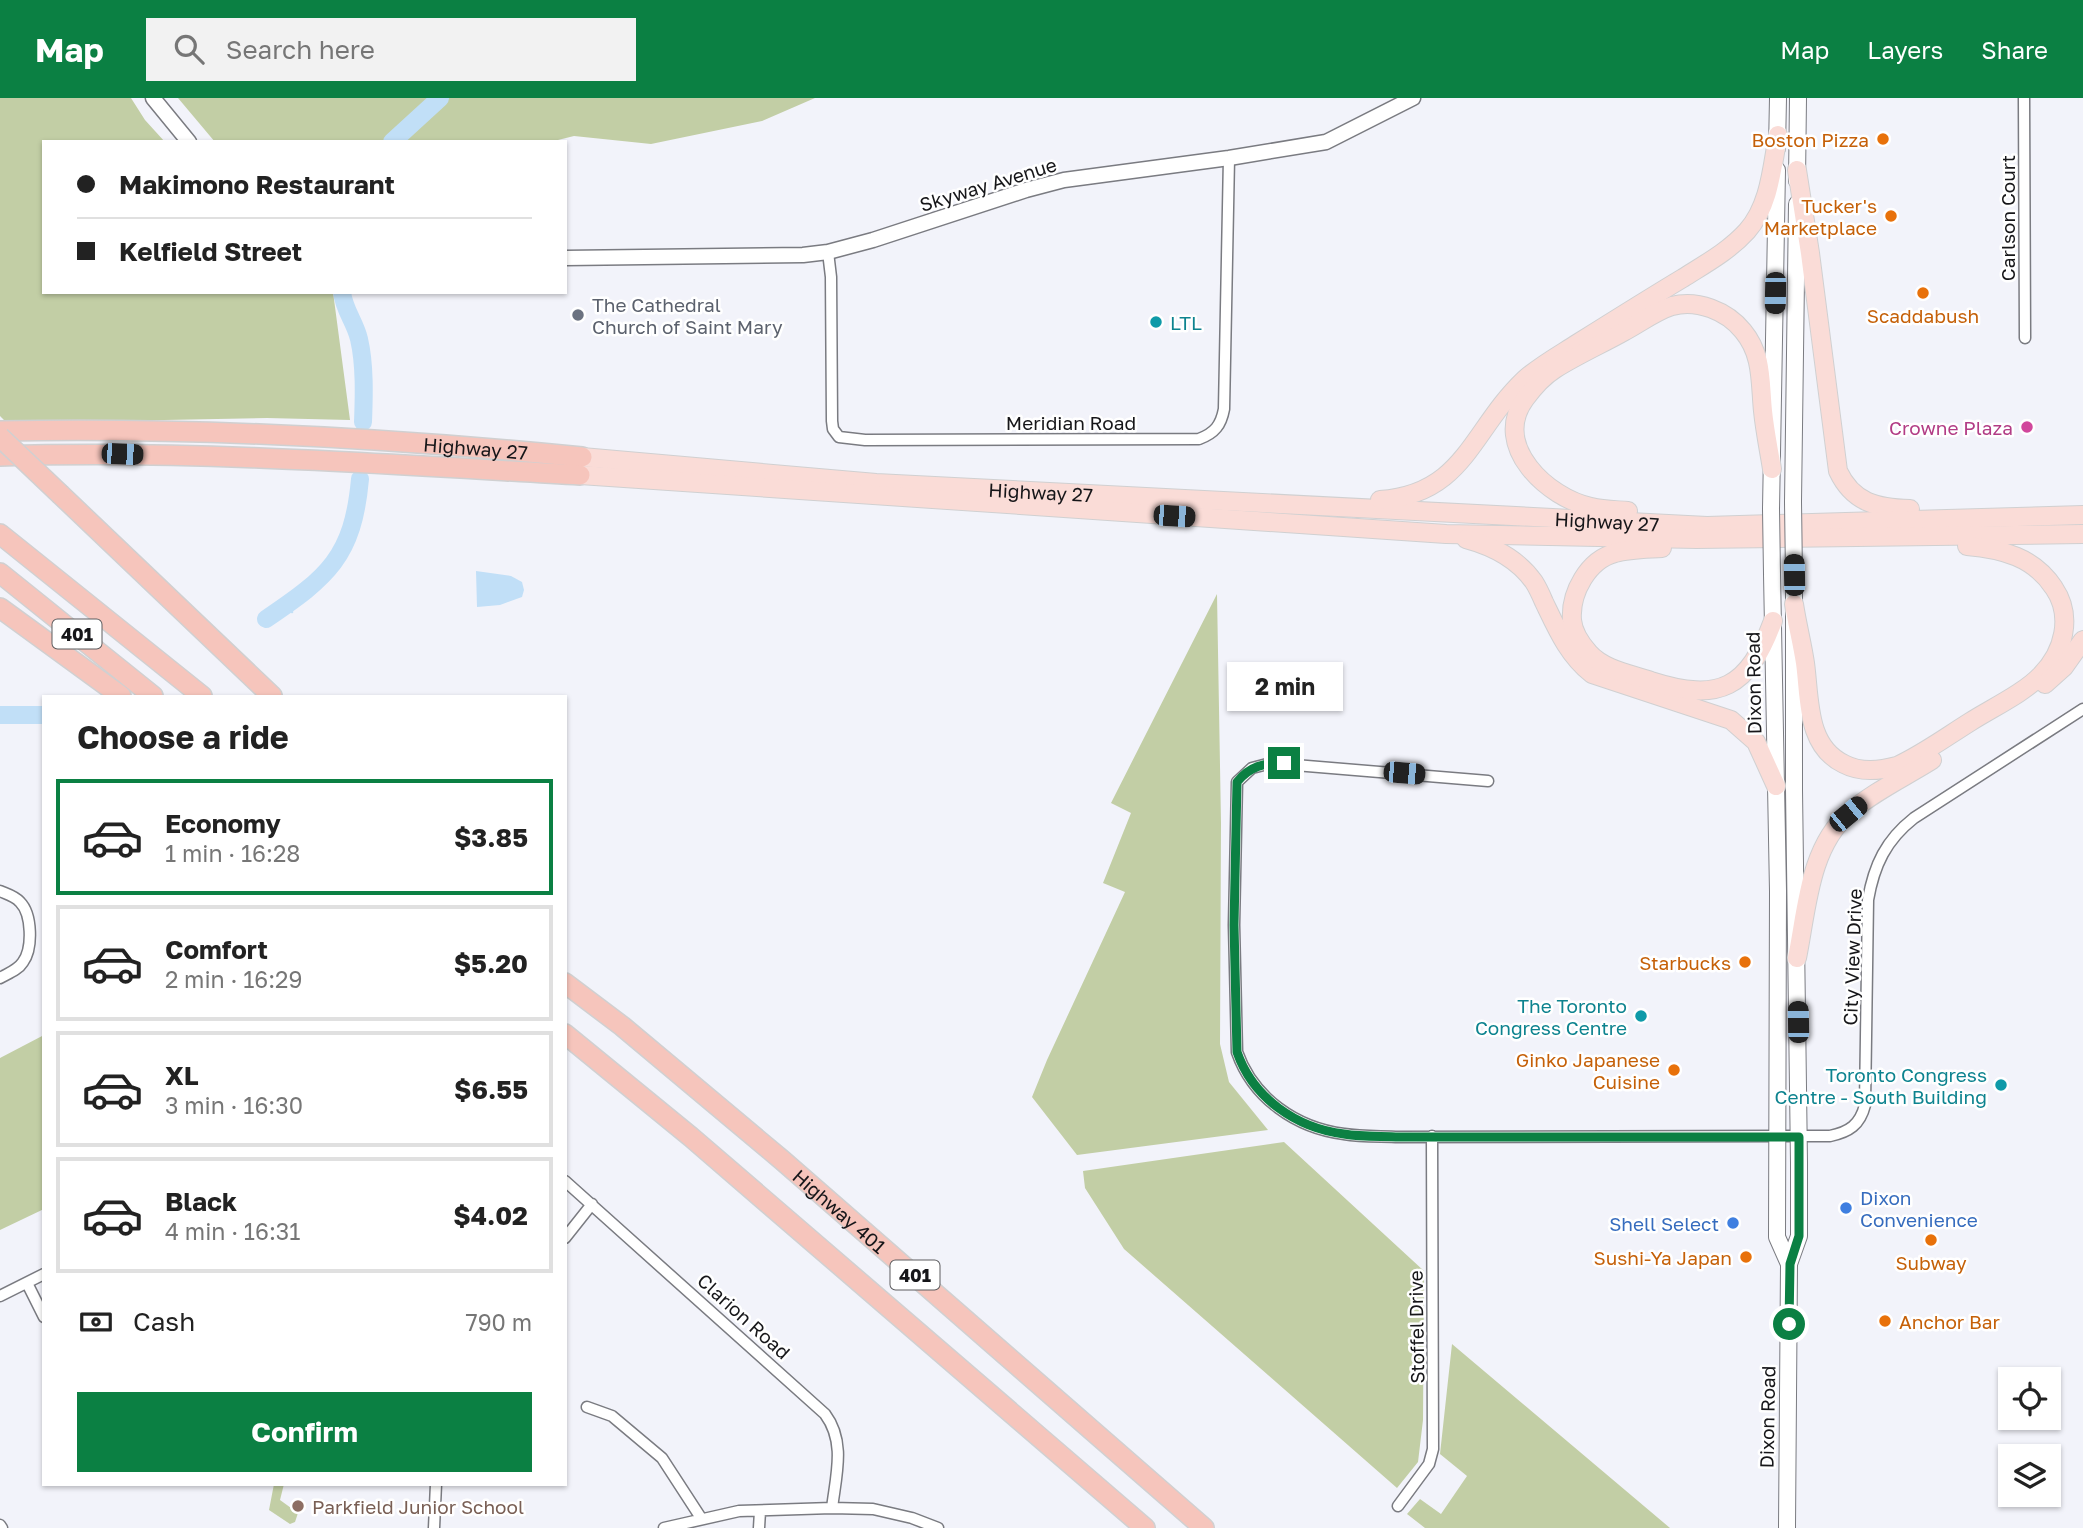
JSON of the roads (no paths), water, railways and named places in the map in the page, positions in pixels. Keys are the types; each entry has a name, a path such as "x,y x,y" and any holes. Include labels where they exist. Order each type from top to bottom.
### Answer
{"highway":[{"name":"Highway 27","path":"0,431 158,431 317,436 581,466"},
{"path":"0,437 271,695"},
{"name":"Highway 27","path":"0,456 122,454 581,466"},
{"name":"401","path":"0,534 201,695"},
{"name":"401","path":"0,573 152,695"},
{"path":"0,608 120,695"},
{"path":"567,971 622,1026"},
{"name":"Highway 401","path":"567,985 622,1026 792,1169 1204,1528"},
{"name":"Highway 401","path":"567,1036 701,1146 1145,1528"},
{"path":"1161,1490 1214,1528"}],"main road":[{"name":"Dixon Road","path":"1778,98 1771,509 1779,891 1777,1237 1790,1264"},
{"name":"Dixon Road","path":"1787,1528 1790,1264 1799,1236 1793,502 1798,98"},
{"path":"1338,508 1403,499 1434,486 1457,466 1493,415 1526,378 1735,243 1749,229 1762,204 1769,182 1777,135"},
{"path":"1797,170 1838,471 1852,493 1869,503 1965,517"},
{"path":"1702,533 1672,515 1591,507 1559,494 1537,478 1525,462 1516,436 1517,418 1523,401 1553,370 1662,310 1673,306 1700,305 1734,320 1753,346 1759,361 1763,413 1772,469"},
{"name":"Highway 27","path":"581,466 1338,508 1702,533 1965,517 2083,515"},
{"name":"Highway 27","path":"581,466 1446,534 1702,533 1912,538 2083,534"},
{"path":"1702,533 1673,547 1614,553 1597,562 1584,575 1575,597 1572,619 1576,632 1590,654 1606,666 1679,690 1710,691 1735,681 1753,665 1773,621"},
{"path":"1446,534 1496,550 1523,569 1535,584 1568,650 1577,662 1592,674 1719,715 1745,730 1756,742 1776,786"},
{"path":"1794,604 1805,663 1809,709 1814,729 1823,747 1830,756 1847,766 1866,771 1887,769 1909,760 2039,677 2056,655 2062,642 2065,624 2059,595 2054,587 2037,568 2022,558 1994,549 1912,538"},
{"path":"1797,958 1814,875 1822,848 1835,828 1861,803 2043,687 2064,667 2083,640"},
{"path":"1779,891 1796,890"}],"street":[{"path":"153,98 187,140"},
{"name":"Skyway Avenue","path":"567,258 803,255 828,252 1065,180 1326,142 1413,98"},
{"name":"Carlson Court","path":"2024,98 2025,338"},
{"name":"Meridian Road","path":"828,252 831,277 832,421 833,429 839,437 865,440 1199,439 1222,423 1224,409 1229,158"},
{"name":"City View Drive","path":"1488,781 1271,763 1252,768 1237,782 1237,1052 1242,1067 1266,1099 1310,1127 1345,1135 1799,1137 1840,1133 1857,1124 1863,1113 1867,1087 1868,900 1874,870 1885,849 1897,833 1914,818 2083,709"},
{"path":"0,891 20,901 25,908 29,947 22,964 0,978"},
{"name":"Stoffel Drive","path":"1398,1506 1429,1464 1433,1448 1432,1136"},
{"name":"Clarion Road","path":"567,1183 825,1414 834,1426 839,1450 832,1508"},
{"path":"567,1235 592,1204"},
{"path":"0,1296 42,1275"},
{"path":"27,1283 42,1313"},
{"path":"587,1407 612,1416 662,1458 701,1518"},
{"path":"434,1528 436,1486"},
{"path":"664,1528 739,1511 832,1508 873,1509 911,1523 939,1528"},
{"path":"759,1528 760,1511"}],"water":[{"path":"476,571 511,576 522,582 522,597 500,605 477,607"}],"waterway":[{"path":"394,140 440,98"},
{"path":"342,294 361,349 364,380 363,422"},
{"path":"266,619 306,590 334,562 351,528 360,479"},
{"path":"284,606 292,612"},
{"path":"0,715 42,715"},
{"path":"0,719 3,722"}],"place":[{"name":"Boston Pizza","path":"1883,139"},
{"name":"Tucker's Marketplace","path":"1891,216"},
{"name":"Scaddabush","path":"1923,293"},
{"name":"The Cathedral Church of Saint Mary","path":"578,315"},
{"name":"LTL","path":"1156,322"},
{"name":"Crowne Plaza","path":"2027,427"},
{"name":"Starbucks","path":"1745,962"},
{"name":"The Toronto Congress Centre","path":"1641,1016"},
{"name":"Ginko Japanese Cuisine","path":"1674,1070"},
{"name":"Toronto Congress Centre - South Building","path":"2001,1085"},
{"name":"Dixon Convenience","path":"1846,1208"},
{"name":"Shell Select","path":"1733,1223"},
{"name":"Subway","path":"1931,1240"},
{"name":"Sushi-Ya Japan","path":"1746,1257"},
{"name":"Anchor Bar","path":"1885,1321"},
{"name":"Parkfield Junior School","path":"298,1506"}]}
